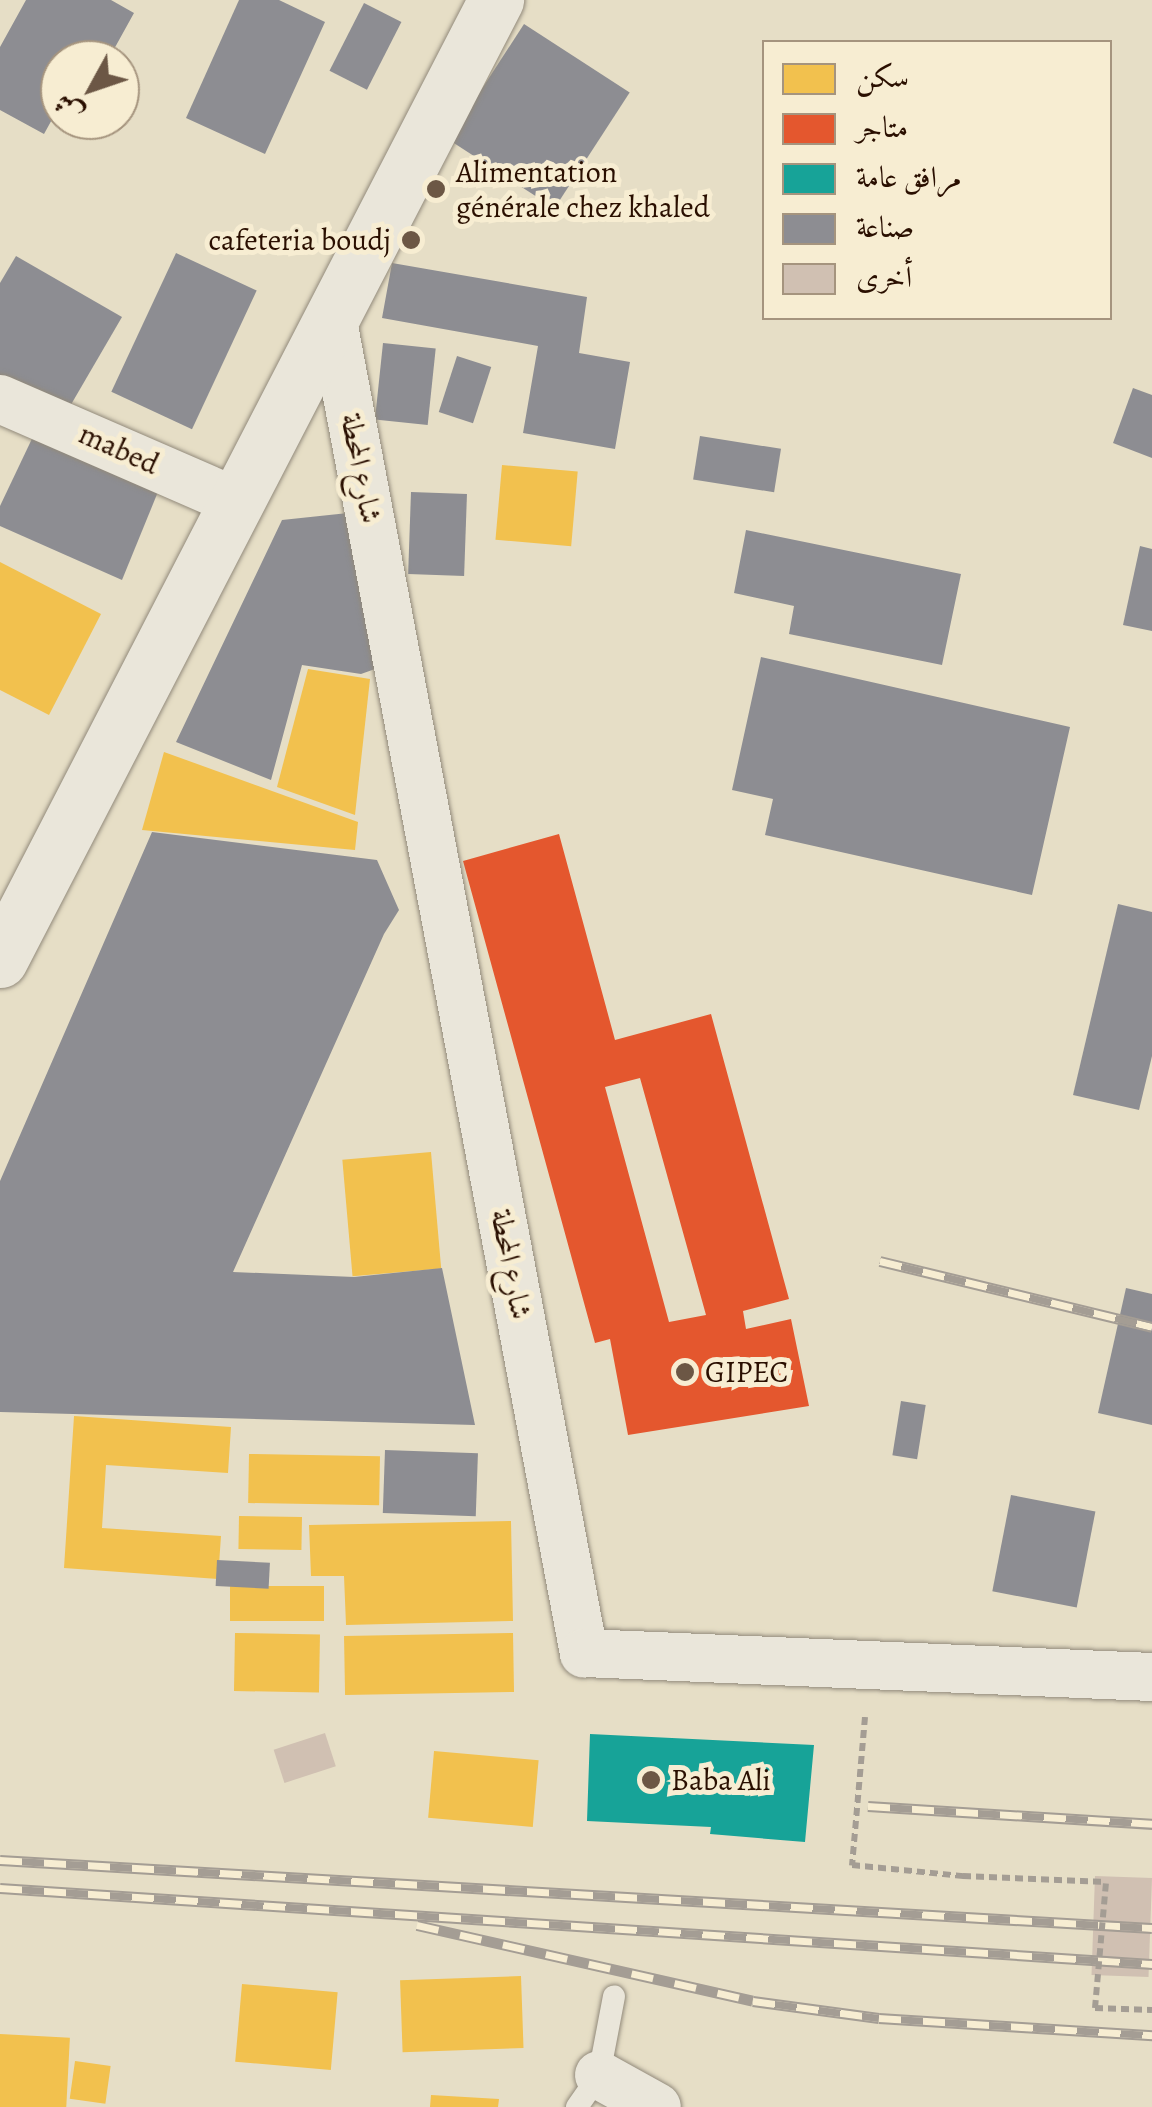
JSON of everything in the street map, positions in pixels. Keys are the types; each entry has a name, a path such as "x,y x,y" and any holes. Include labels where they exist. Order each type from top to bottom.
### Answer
{"main road":[{"path":"0,960 496,0"}],"street":[{"name":"شارع المحطة","path":"332,316 584,1654 1152,1677"},
{"name":"mabed","path":"0,399 236,502"},
{"path":"588,2091 658,2107"}],"lane":[{"path":"588,2091 614,1996"}],"path":[{"path":"870,1666 852,1865 963,1876 1106,1882 1095,2008 1152,2010"}],"building: سكن":[{"path":"502,465 578,472 571,546 495,540"},
{"path":"0,562 101,614 49,715 0,690"},
{"path":"308,669 370,679 355,815 277,787"},
{"path":"164,752 358,822 355,850 142,830"},
{"path":"431,1152 441,1269 353,1276 342,1160"},
{"path":"74,1416 231,1427 228,1473 106,1465 102,1528 221,1536 218,1579 64,1568"},
{"path":"249,1454 380,1456 379,1505 248,1503"},
{"path":"239,1516 302,1517 301,1550 238,1549"},
{"path":"511,1521 513,1621 346,1625 344,1576 311,1576 309,1525"},
{"path":"230,1586 324,1586 324,1621 230,1621"},
{"path":"235,1633 320,1634 319,1692 234,1691"},
{"path":"513,1633 514,1692 345,1695 344,1636"},
{"path":"434,1751 539,1760 533,1827 428,1818"},
{"path":"521,1976 524,2048 403,2052 400,1980"},
{"path":"242,1984 338,1992 331,2070 235,2062"},
{"path":"0,2034 70,2038 66,2107 0,2107"},
{"path":"75,2061 111,2066 105,2104 70,2099"},
{"path":"431,2095 499,2099 498,2107 430,2107"}],"building: متاجر":[{"path":"559,834 615,1040 711,1014 789,1299 743,1311 746,1329 791,1319 809,1406 628,1435 610,1339 595,1343 463,861","holes":["640,1078 706,1315 669,1322 605,1087"]}],"building: مرافق عامة":[{"path":"590,1734 814,1745 805,1842 710,1834 711,1827 587,1821"}],"building: صناعة":[{"path":"26,0 111,0 134,13 119,40 40,40 40,132 0,110 0,47"},
{"path":"239,0 279,0 325,22 265,154 186,118"},
{"path":"364,3 401,22 367,90 329,71"},
{"path":"524,24 630,93 555,208 449,140"},
{"path":"176,253 257,291 192,429 111,392"},
{"path":"16,256 122,317 62,420 0,384 0,283"},
{"path":"392,263 587,297 579,353 630,362 615,449 523,433 538,346 382,318"},
{"path":"383,343 436,349 428,425 375,420"},
{"path":"457,356 491,367 473,423 439,412"},
{"path":"1133,388 1152,395 1152,458 1113,443"},
{"path":"39,424 162,482 122,580 0,526 0,506"},
{"path":"700,436 781,449 774,492 693,479"},
{"path":"411,492 467,494 464,576 408,574"},
{"path":"348,513 375,669 361,674 302,665 271,780 176,742 282,520"},
{"path":"746,530 961,574 942,665 789,634 794,606 734,593"},
{"path":"1140,546 1152,549 1152,631 1123,625"},
{"path":"761,657 1070,727 1032,895 765,835 773,799 732,790"},
{"path":"152,832 377,860 399,910 384,934 233,1272 354,1277 442,1268 475,1425 0,1412 0,1181"},
{"path":"1118,904 1152,912 1152,1056 1139,1110 1073,1095"},
{"path":"1126,1288 1152,1294 1152,1425 1098,1413"},
{"path":"901,1401 926,1405 917,1459 892,1455"},
{"path":"385,1450 478,1453 476,1516 383,1513"},
{"path":"1011,1495 1095,1511 1077,1608 992,1591"},
{"path":"217,1560 270,1563 269,1589 216,1586"}],"building: أخرى":[{"path":"325,1733 336,1766 284,1783 274,1750"},
{"path":"1095,1876 1152,1878 1149,1977 1092,1975"}],"railway":[{"path":"880,1261 1152,1327"},
{"path":"868,1806 1152,1824"},
{"path":"0,1860 1152,1928"},
{"path":"0,1888 1152,1964"},
{"path":"417,1925 753,2001 879,2018 1152,2035"}],"place":[{"name":"Alimentation générale chez khaled","path":"436,189"},
{"name":"cafeteria boudj","path":"411,240"},
{"name":"GIPEC","path":"685,1372"},
{"name":"Baba Ali","path":"651,1780"}]}
